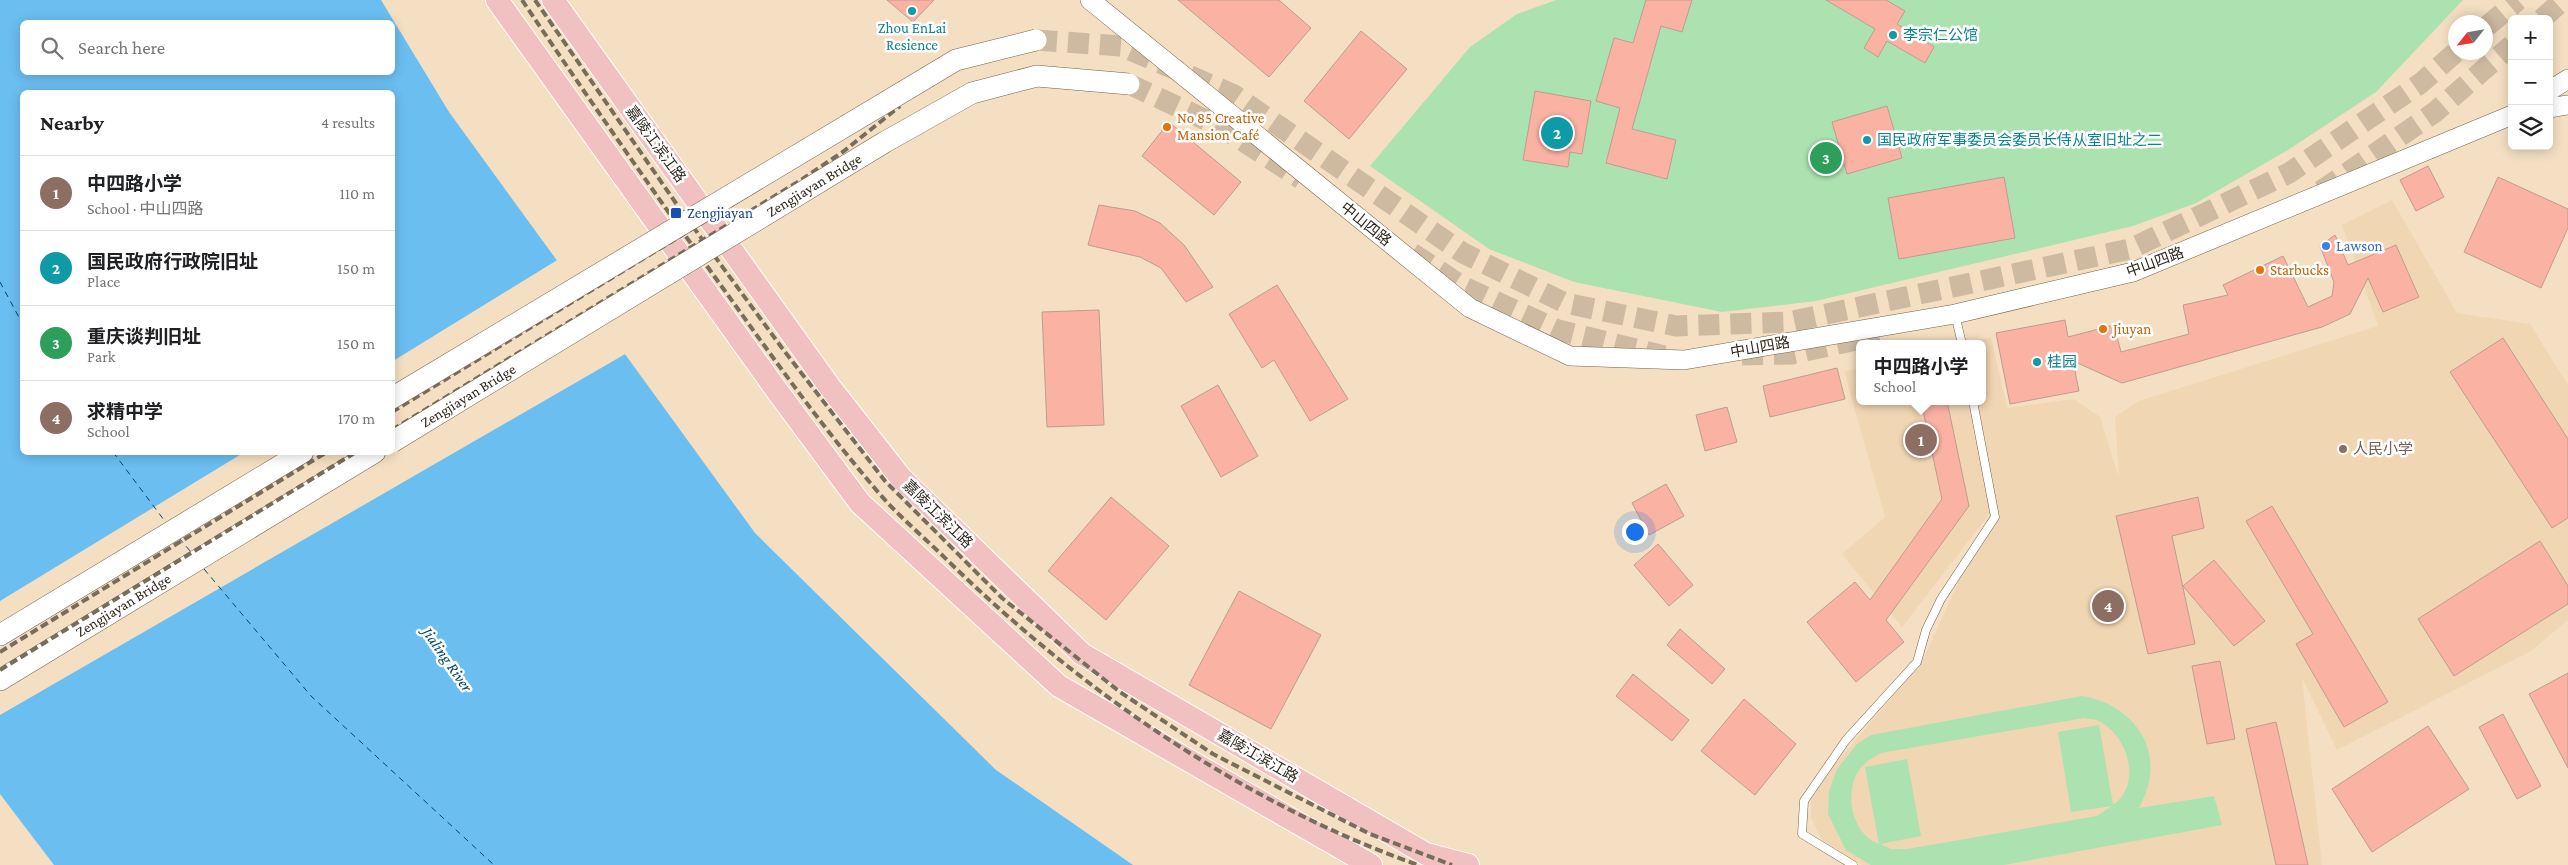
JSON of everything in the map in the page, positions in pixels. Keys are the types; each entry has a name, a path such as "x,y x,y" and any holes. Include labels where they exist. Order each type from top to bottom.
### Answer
{"main road":[{"path":"497,0 775,388 860,503 1059,686 1371,865"},
{"name":"嘉陵江滨江路","path":"553,0 829,386 901,478 1082,654 1426,854 1468,865"},
{"path":"395,396 956,60 1036,40"},
{"name":"Zengjiayan Bridge","path":"395,440 886,142 972,93 1036,76 1129,84"},
{"path":"0,635 298,455"},
{"name":"Zengjiayan Bridge","path":"0,680 370,455"}],"street":[{"name":"中山四路","path":"1090,0 1470,308 1570,356 1684,360 1955,314 2134,272 2508,117"},
{"path":"2553,88 2568,79"},
{"path":"2553,107 2568,104"}],"lane":[{"path":"1955,314 1961,340"},
{"path":"1853,865 1802,834 1804,801 1846,740 1917,662 1926,630 1941,598 1995,517 1974,405"}],"shaded area":[{"path":"2392,200 2457,313 2530,324 2568,385 2568,620 2531,651 2337,750 2302,678 2322,865 1862,865 1822,840 1811,818 1811,800 1825,776 1922,662 1990,513 1902,627 1842,554 1885,517 1844,371 1856,369 1856,405 1986,405 1986,340 1979,340 1991,337 2007,408 2074,399 2100,417 2119,478 2115,417 2139,401 2378,326 2342,225"}],"green space":[{"path":"1556,0 2463,0 2376,92 2288,150 2196,203 2133,226 1816,301 1722,312 1574,282 1489,249 1370,166 1470,47 1517,14"},
{"path":"2082,696 2096,699 2110,705 2132,722 2141,733 2147,746 2150,760 2150,775 2146,792 2139,808 2214,796 2222,825 2004,865 1871,865 1846,850 1828,814 1829,791 1837,769 1857,744 1871,735","holes":["2084,718 2094,719 2109,728 2118,738 2128,761 2128,785 2122,796 2113,805 2099,725 2058,732 2071,812 2112,806 2097,816 1907,849 1891,849 1880,844 1921,836 1907,759 1865,767 1879,844 1869,839 1856,822 1851,801 1854,779 1863,765 1881,753"]}],"water":[{"name":"Jialing River","path":"0,0 381,0 393,20 20,20 20,75 395,75 395,23 449,112 755,533 996,770 1133,865 54,865 0,794"}],"pier":[{"path":"559,259 627,353 0,715 0,601 240,455 395,455 395,360"}],"building":[{"name":"Zhou EnLai Resience","path":"887,0 934,0 913,22"},
{"path":"1178,0 1279,0 1311,28 1269,77"},
{"path":"1646,0 1692,0 1682,32 1661,26 1632,129 1676,140 1667,179 1606,163 1620,108 1596,101 1614,38 1633,43"},
{"name":"李宗仁公馆","path":"1826,0 1886,0 1905,11 1897,24 1934,47 1925,63 1887,41 1878,57 1864,48 1875,29"},
{"path":"1361,31 1407,69 1349,139 1304,101"},
{"path":"1535,91 1591,101 1582,154 1570,152 1568,167 1523,160"},
{"name":"国民政府军事委员会委员长侍从室旧址之二","path":"1887,106 1902,158 1847,174 1832,122"},
{"path":"1169,122 1241,182 1214,215 1142,156"},
{"path":"2428,166 2444,197 2416,211 2400,180"},
{"path":"2004,177 2015,238 1899,259 1888,198"},
{"path":"2498,177 2568,209 2568,228 2541,288 2464,252"},
{"path":"1099,205 1135,211 1160,223 1184,245 1213,287 1186,302 1161,268 1140,257 1088,245"},
{"path":"2335,235 2348,265 2396,245 2419,297 2383,312 2368,278 2350,314 2322,327 2122,383 2073,361 2079,391 2010,404 1996,333 2065,320 2068,337 2114,325 2121,352 2189,334 2183,305 2228,295 2223,285 2283,256 2308,307 2332,296 2334,282 2320,246"},
{"path":"1277,285 1348,399 1310,421 1274,360 1262,368 1229,314"},
{"path":"1099,310 1104,425 1047,427 1042,312"},
{"path":"2503,338 2568,439 2568,518 2552,528 2450,372"},
{"path":"1837,368 1845,399 1770,417 1763,386"},
{"path":"1218,385 1258,456 1221,477 1181,406"},
{"path":"1922,405 1948,405 1969,506 1886,620 1904,642 1856,682 1807,622 1855,582 1870,600 1942,499"},
{"path":"1727,407 1737,442 1705,451 1696,415"},
{"path":"1666,484 1684,516 1649,535 1632,503"},
{"path":"1111,497 1169,546 1106,620 1048,571"},
{"path":"2198,497 2204,528 2172,536 2195,644 2148,654 2116,516"},
{"path":"2272,506 2388,702 2344,727 2296,644 2313,634 2246,521"},
{"path":"2540,541 2568,586 2568,604 2454,676 2418,619"},
{"path":"1658,544 1693,585 1669,606 1634,565"},
{"path":"2214,560 2265,621 2234,646 2183,586"},
{"path":"1239,591 1321,635 1271,729 1189,685"},
{"path":"1680,629 1725,669 1712,684 1667,645"},
{"path":"2220,661 2235,739 2207,744 2192,666"},
{"path":"2568,673 2568,768 2529,694"},
{"path":"1633,674 1689,720 1672,741 1616,696"},
{"path":"1744,699 1796,744 1755,795 1701,751"},
{"path":"2503,714 2541,786 2517,799 2479,727"},
{"path":"2276,722 2308,865 2276,865 2246,729"},
{"path":"2428,726 2469,789 2372,852 2332,789"}],"ferry route":[{"path":"0,282 20,319"},
{"path":"115,455 167,524"},
{"path":"179,538 191,552"},
{"path":"204,569 311,696 494,865"}],"tunnel":[{"path":"2493,21 2518,0"},
{"path":"2546,15 2563,0"},
{"path":"1036,40 1121,46 1234,95 1463,253 1565,303 1676,326 1789,322 2130,249 2289,173 2421,83 2448,59"},
{"path":"2321,191 2435,112 2508,48"},
{"path":"1129,84 1223,128 1301,179"},
{"path":"1412,253 1462,286 1558,330 1664,356"},
{"path":"1856,340 1879,335"},
{"path":"1742,355 1792,354 1856,340"}],"railway":[{"path":"522,0 710,271 787,377 855,465 906,521 993,603 1047,650 1104,694 1163,735 1224,774 1287,808 1351,839 1418,865"},
{"path":"535,0 680,209 782,348 885,481 1002,598 1120,692 1213,754 1370,834 1452,865"},
{"path":"395,410 792,168 896,91"},
{"path":"395,428 801,180 844,151 900,106"},
{"path":"0,652 322,455"},
{"path":"0,670 351,455"}],"place":[{"name":"Zhou EnLai Resience","path":"912,11"},
{"name":"李宗仁公馆","path":"1893,35"},
{"name":"No 85 Creative Mansion Café","path":"1167,127"},
{"name":"国民政府行政院旧址","path":"1557,133"},
{"name":"国民政府军事委员会委员长侍从室旧址之二","path":"1867,140"},
{"name":"重庆谈判旧址","path":"1826,158"},
{"name":"Zengjiayan","path":"676,213"},
{"name":"Lawson","path":"2326,246"},
{"name":"Starbucks","path":"2260,270"},
{"name":"Jiuyan","path":"2103,329"},
{"name":"桂园","path":"2037,362"},
{"name":"中四路小学","path":"1921,440"},
{"name":"人民小学","path":"2343,449"},
{"name":"求精中学","path":"2108,606"}]}
